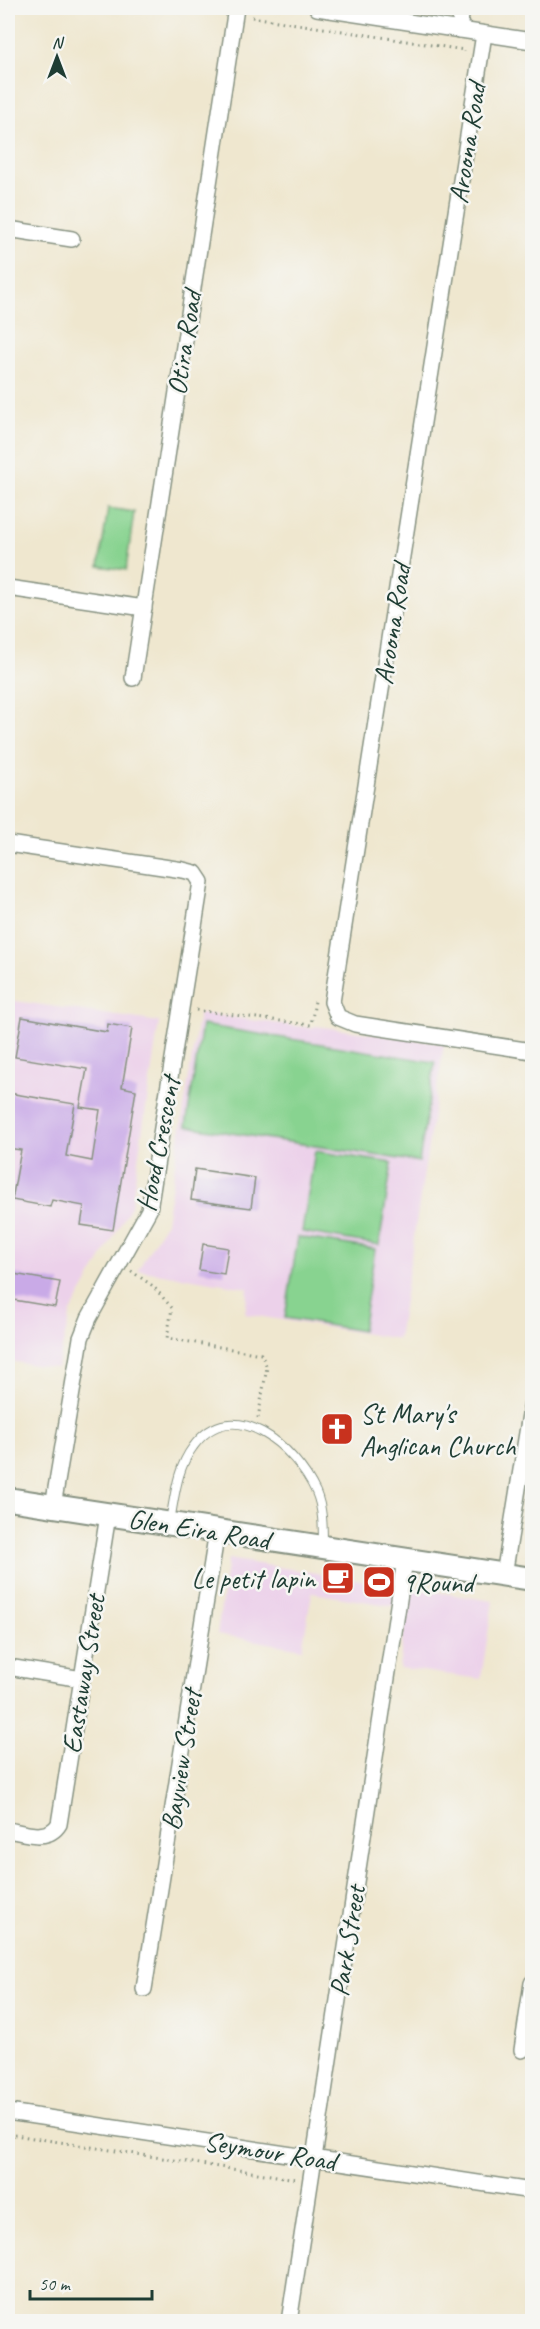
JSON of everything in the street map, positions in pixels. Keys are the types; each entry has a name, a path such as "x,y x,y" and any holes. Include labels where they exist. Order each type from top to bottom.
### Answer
{"main road":[{"name":"Glen Eira Road","path":"8,1499 532,1579"}],"street":[{"name":"Otira Road","path":"133,678 236,8"},
{"path":"317,8 532,41"},
{"path":"459,30 462,8"},
{"name":"Aroona Road","path":"484,34 332,1002 338,1017 355,1024 532,1051"},
{"path":"8,229 72,239"},
{"path":"8,588 144,608"},
{"name":"Hood Crescent","path":"8,844 183,870 198,875 201,879 183,1007 149,1210 89,1318 81,1338 53,1506"},
{"path":"504,1575 532,1402"},
{"name":"Eastaway Street","path":"8,1830 38,1835 53,1832 59,1824 108,1515"},
{"name":"Bayview Street","path":"144,1989 217,1532"},
{"name":"Park Street","path":"289,2322 405,1560"},
{"path":"8,1667 82,1678"},
{"path":"522,2050 532,1983"},
{"name":"Seymour Road","path":"8,2112 532,2191"}],"lane":[{"path":"170,1524 184,1460 200,1437 209,1430 230,1424 256,1428 265,1432 291,1455 310,1481 320,1508 323,1547"}],"path":[{"path":"252,17 464,50 463,62"},
{"path":"183,1007 311,1025 317,991"},
{"path":"120,1263 153,1286 172,1308 167,1338 261,1354 267,1367 256,1428"},
{"path":"8,2134 299,2179"}],"shaded area":[{"path":"8,1000 159,1022 131,1206 71,1312 57,1368 8,1361"},
{"path":"199,1013 444,1044 398,1339 245,1314 248,1288 138,1270 166,1222"},
{"path":"228,1559 493,1601 481,1679 399,1668 407,1608 312,1593 302,1649 217,1634"}],"green space":[{"path":"108,508 134,512 126,570 99,566"},
{"path":"202,1025 435,1062 419,1162 186,1126"},
{"path":"315,1151 392,1163 379,1245 302,1232"},
{"path":"298,1237 375,1249 362,1331 285,1318"}],"building":[{"path":"22,1017 107,1032 108,1024 132,1028 122,1087 136,1090 113,1230 81,1225 84,1206 52,1200 50,1207 12,1200 21,1150 8,1148 8,1093 75,1104 66,1156 92,1161 100,1110 80,1107 87,1069 15,1057"},
{"path":"195,1169 255,1178 251,1208 191,1200"},
{"path":"203,1244 228,1248 224,1274 199,1270"},
{"path":"8,1273 60,1282 55,1307 8,1299"}],"place":[{"name":"St Mary's Anglican Church","path":"337,1429"},
{"name":"Le petit lapin","path":"338,1578"},
{"name":"9Round","path":"379,1582"}]}
